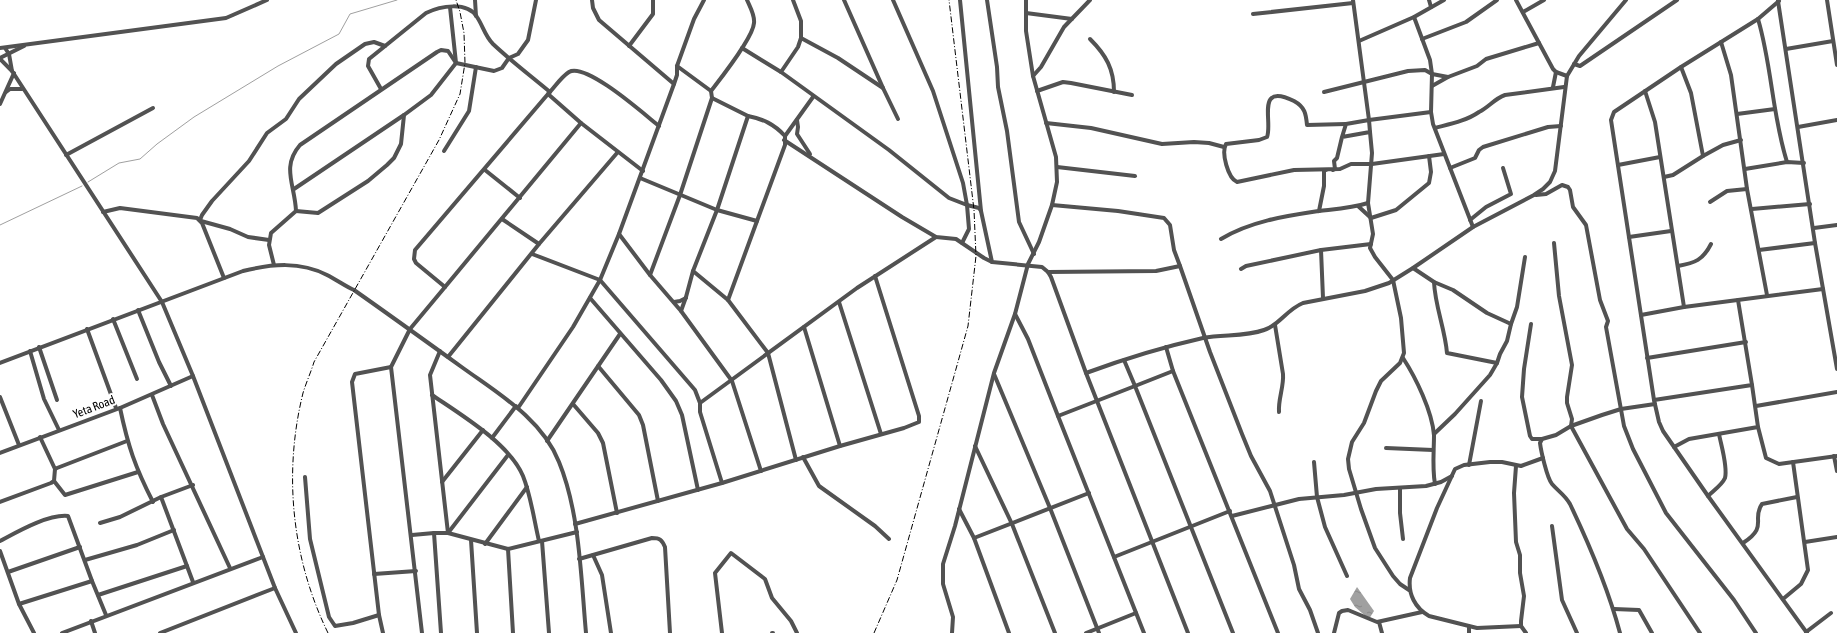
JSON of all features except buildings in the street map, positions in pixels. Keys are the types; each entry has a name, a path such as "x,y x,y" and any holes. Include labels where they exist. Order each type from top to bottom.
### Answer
{"street":[{"path":"2,48 226,18 267,0"},
{"path":"475,0 476,16 488,38 581,123 617,153 643,171"},
{"path":"296,211 294,189 289,165 293,153 307,139 441,50 448,51 456,62 491,71 497,71 504,66 509,58 518,54 528,40 536,0"},
{"path":"592,0 599,20 674,84"},
{"path":"629,46 653,14 653,0"},
{"path":"492,438 517,407 573,328 600,280 643,171 677,75 677,66 703,0"},
{"path":"650,274 680,195 712,98 711,91 742,48 754,26 754,19 747,0"},
{"path":"781,72 798,47 800,38 801,21 793,0"},
{"path":"844,0 898,119"},
{"path":"893,0 921,61 963,183 969,229 962,243"},
{"path":"960,0 981,211 992,262"},
{"path":"987,0 997,67 998,87 1007,131 1019,222 1034,254"},
{"path":"952,633 953,617 942,575 994,373 1015,314 1028,264 1034,254 1056,193 1057,167 1033,76 1026,31 1026,0"},
{"path":"1033,76 1041,67 1064,28 1090,0"},
{"path":"1429,0 1431,7"},
{"path":"1359,41 1414,17 1444,0"},
{"path":"1422,39 1466,22 1497,0"},
{"path":"1516,0 1550,64 1556,72 1567,76"},
{"path":"1523,12 1544,0"},
{"path":"1086,373 1166,347 1205,338 1248,334 1264,330 1275,325 1293,307 1303,303 1323,298 1365,292 1393,280 1473,227 1534,195 1550,182 1555,171 1564,87 1567,76 1574,64 1626,0"},
{"path":"1574,64 1580,66 1677,0"},
{"path":"1827,0 1837,65"},
{"path":"1253,14 1353,1 1370,132 1372,164 1368,203 1373,239 1370,244 1372,253 1393,280 1402,326 1403,358 1411,371 1431,421 1434,434 1434,484"},
{"path":"1778,1 1758,20 1645,91 1611,116 1628,237 1654,402 1659,422 1708,496 1807,632 1831,613"},
{"path":"1778,1 1814,228 1822,289 1837,370"},
{"path":"294,189 404,115 431,95 456,62 450,7"},
{"path":"381,89 368,66 369,59 426,13 441,8 458,7 476,16"},
{"path":"1026,13 1072,19"},
{"path":"1414,17 1430,60 1432,74 1431,112 1435,128 1473,227"},
{"path":"1758,20 1766,49 1775,109 1787,162"},
{"path":"800,38 838,58 883,88"},
{"path":"1090,39 1104,55 1110,65 1113,77 1114,92"},
{"path":"1786,49 1833,41"},
{"path":"224,278 200,221 202,215 212,201 249,160 267,133 286,119 299,99 336,64 365,44 374,42 385,46"},
{"path":"1721,42 1728,63 1741,140 1747,189 1752,209 1767,295"},
{"path":"1432,86 1448,77 1477,66 1486,59 1539,43"},
{"path":"26,44 0,59 13,72 22,89 162,302 193,376 263,556 296,633"},
{"path":"0,104 13,72 9,54 2,48"},
{"path":"742,48 781,72 813,97 890,150 949,198 979,208 981,211"},
{"path":"11,59 16,50"},
{"path":"677,66 711,91"},
{"path":"444,151 469,111 476,67"},
{"path":"1682,67 1691,93 1702,156"},
{"path":"1324,92 1408,71 1422,70 1432,74 1448,77"},
{"path":"445,287 416,263 414,259 415,250 485,170 549,93 569,72 578,71 598,79 659,126"},
{"path":"1553,87 1556,72"},
{"path":"1037,91 1063,82 1082,84 1132,96"},
{"path":"1435,128 1454,123 1474,115 1497,98 1505,95 1553,87 1564,87"},
{"path":"5,92 10,89 22,89"},
{"path":"1645,91 1655,122 1684,307"},
{"path":"784,138 813,97"},
{"path":"1224,147 1228,143 1259,140 1267,137 1269,128 1267,112 1268,104 1275,97 1282,97 1300,105 1306,112 1307,125 1346,124 1431,112"},
{"path":"712,98 748,116 763,119 780,130 784,138 785,145 728,300"},
{"path":"66,155 153,108"},
{"path":"1737,114 1775,109"},
{"path":"274,265 269,240 275,228 296,211 318,213 368,181 387,165 394,158 401,144 404,115"},
{"path":"681,311 692,272 717,210 748,116"},
{"path":"797,120 797,134 814,160"},
{"path":"1798,127 1837,120"},
{"path":"422,633 412,535 391,367 410,329 581,123"},
{"path":"1046,123 1091,128 1162,144 1194,142 1209,143 1224,147"},
{"path":"1335,169 1334,161 1337,158 1346,124"},
{"path":"1450,168 1474,158 1483,147 1541,129 1561,126"},
{"path":"1342,137 1370,132"},
{"path":"784,138 814,160 902,217 936,237 956,239 992,262 1002,264 1028,264 1042,267 1048,272 1188,633"},
{"path":"1664,177 1673,175 1702,156 1723,145 1741,140"},
{"path":"1224,147 1227,165 1236,182 1298,170 1335,169"},
{"path":"448,357 539,244 617,153"},
{"path":"1319,211 1324,186 1324,170 1340,169 1351,164 1372,164 1444,154"},
{"path":"1370,218 1396,210 1429,184 1432,172 1429,156"},
{"path":"1618,165 1660,157"},
{"path":"1745,169 1787,162 1804,163"},
{"path":"1057,167 1135,176"},
{"path":"1470,220 1486,207 1511,194 1503,168"},
{"path":"485,170 520,198"},
{"path":"640,178 717,210 757,221"},
{"path":"1534,195 1546,194 1562,185 1568,187 1573,207 1586,226 1600,300 1608,321 1606,327 1624,426 1633,449 1666,513 1734,600 1756,633"},
{"path":"1710,202 1727,191 1747,189"},
{"path":"1221,239 1252,223 1319,211 1358,206 1368,203"},
{"path":"1752,209 1810,204"},
{"path":"1052,205 1118,211 1164,218 1170,225 1174,250 1205,338 1247,445 1270,491 1273,505 1292,560 1299,589 1310,610 1318,633"},
{"path":"1358,206 1370,218"},
{"path":"103,212 120,208 192,217 200,221 230,229 248,237 269,240"},
{"path":"502,219 539,244"},
{"path":"1814,228 1837,225"},
{"path":"1628,237 1671,231"},
{"path":"619,234 681,311 732,381 761,471"},
{"path":"700,403 875,276 901,261 936,237"},
{"path":"1554,243 1559,296 1572,365 1567,396 1567,403 1572,419 1571,426 1627,529 1644,549 1700,633"},
{"path":"1759,250 1815,243"},
{"path":"1241,269 1246,266 1321,250 1370,244"},
{"path":"1678,266 1694,263 1701,259 1711,244"},
{"path":"1321,250 1323,298"},
{"path":"532,254 600,280 695,390 700,403 700,412 722,483"},
{"path":"1434,434 1490,375 1497,364 1500,354 1507,341 1517,307 1524,257"},
{"path":"0,362 243,271 274,265 298,266 327,275 354,290 517,407 547,440 564,474 577,532 586,633"},
{"path":"1048,272 1156,271 1180,266"},
{"path":"1413,268 1434,282 1453,290 1486,313 1511,324"},
{"path":"692,272 728,300 768,353 796,460"},
{"path":"575,524 722,483 914,424 920,419 875,276"},
{"path":"1434,282 1435,293 1443,324 1447,353 1497,364"},
{"path":"1641,315 1767,295 1822,289"},
{"path":"674,302 680,301 686,297"},
{"path":"590,298 661,380 680,408 698,490"},
{"path":"1738,300 1746,342 1758,427 1766,458 1779,464 1836,456 1837,471"},
{"path":"839,302 881,434"},
{"path":"138,310 159,362 171,386"},
{"path":"1015,314 1028,339 1144,633"},
{"path":"113,319 137,379"},
{"path":"1532,324 1524,369 1523,403 1531,438 1542,439 1556,435 1571,426 1621,409 1752,385"},
{"path":"1275,325 1284,382 1279,412"},
{"path":"804,327 840,446"},
{"path":"87,329 118,408 127,441 138,472 153,502"},
{"path":"547,440 620,334"},
{"path":"1647,358 1746,342"},
{"path":"39,347 57,400"},
{"path":"1166,347 1173,371 1278,633"},
{"path":"30,351 44,399 60,430"},
{"path":"440,351 430,370 448,533"},
{"path":"1403,358 1381,381 1364,423 1352,442 1348,459 1355,493 1371,538 1380,558 1400,584 1409,590 1422,612 1437,619 1493,631 1521,626"},
{"path":"1124,360 1233,633"},
{"path":"598,366 639,416 643,424 658,501"},
{"path":"384,633 379,615 352,382 355,374 391,367"},
{"path":"1058,416 1173,371"},
{"path":"994,373 1050,508 1098,631"},
{"name":"Yeta Road","path":"0,453 152,395 193,376"},
{"path":"1756,406 1837,392"},
{"path":"152,395 163,424 193,485 230,568"},
{"path":"0,396 19,445"},
{"path":"432,396 483,430 508,454 520,469 527,487 540,541 549,633"},
{"path":"1469,465 1481,401"},
{"path":"573,404 598,433 603,443 617,513"},
{"path":"1674,446 1689,439 1758,427"},
{"path":"442,482 483,430"},
{"path":"1708,496 1721,484 1726,471 1719,434"},
{"path":"40,437 55,470 54,481 65,495 138,472"},
{"path":"1542,439 1540,443 1550,481 1569,503 1584,537 1592,550 1614,609 1620,633"},
{"path":"55,470 127,441"},
{"path":"975,446 1012,524 1055,633"},
{"path":"1386,448 1433,450"},
{"path":"448,533 508,454"},
{"path":"803,457 819,486 875,526 889,539"},
{"path":"1409,590 1413,568 1437,508 1455,469 1458,466 1502,462 1521,466 1543,458"},
{"path":"1314,462 1317,497 1325,527 1347,576"},
{"path":"1783,599 1801,584 1808,570 1793,462"},
{"path":"1516,466 1514,479 1516,542 1520,555 1520,573 1524,596 1521,626 1526,633"},
{"path":"1232,516 1299,499 1434,484 1452,476"},
{"path":"305,477 310,539 329,616 335,626 353,623 379,615"},
{"path":"0,502 54,481"},
{"path":"100,523 120,517 161,497 193,485"},
{"path":"485,544 527,487"},
{"path":"1400,488 1400,513 1403,539"},
{"path":"974,538 1089,493"},
{"path":"161,497 193,582"},
{"path":"1743,543 1757,532 1760,508 1762,504 1797,497"},
{"path":"959,509 974,538 1009,633"},
{"path":"1114,557 1230,511"},
{"path":"0,541 39,523 65,516 70,518 86,560 92,582 106,615"},
{"path":"1552,526 1562,600 1577,633"},
{"path":"86,560 137,545 174,530"},
{"path":"412,535 448,533 508,549 577,532"},
{"path":"434,533 441,633"},
{"path":"1805,542 1837,537"},
{"path":"579,559 652,538 659,538 663,541 665,547 670,633"},
{"path":"472,540 477,633"},
{"path":"8,572 80,547"},
{"path":"508,549 512,633"},
{"path":"0,551 19,604 34,633"},
{"path":"722,633 715,573 731,553 765,579 772,598 791,621 797,633"},
{"path":"593,555 602,575 611,633"},
{"path":"62,633 263,556"},
{"path":"98,595 187,566"},
{"path":"374,574 416,571"},
{"path":"19,604 92,582"},
{"path":"160,633 276,588"},
{"path":"1614,609 1639,610 1652,633"},
{"path":"1334,633 1339,613 1342,611 1348,610 1373,621 1379,622 1422,612"},
{"path":"1086,633 1098,631 1136,613"},
{"path":"91,621 95,633"},
{"path":"1379,622 1382,633"},
{"path":"1469,627 1469,633"}],"water":[{"path":"1357,587 1374,611 1369,619 1355,607 1350,599"}],"waterway":[{"path":"88,182 119,163 140,159 157,144 194,117 278,66 339,34 350,14 397,0"},
{"path":"0,225 82,186"}],"railway":[{"path":"328,633 306,576 294,516 293,454 303,393 314,362 439,140 460,94 465,63 464,33 456,0"},
{"path":"874,633 897,580 968,326 976,256 974,210 949,0"}]}
